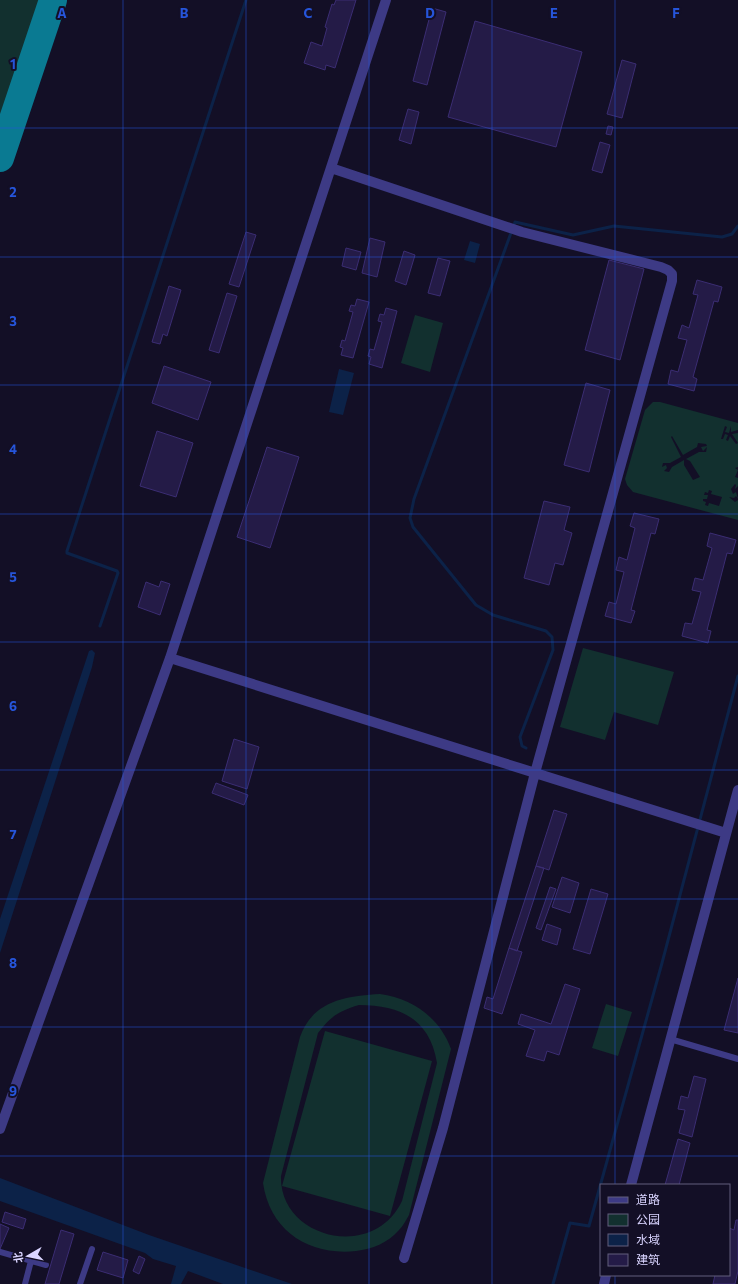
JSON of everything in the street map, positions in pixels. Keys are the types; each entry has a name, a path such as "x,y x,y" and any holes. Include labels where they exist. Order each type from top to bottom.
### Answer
{"street":[{"path":"0,1129 170,658 386,0"},
{"path":"331,168 522,232 661,267 668,270 672,274 670,289 535,773 443,1128 404,1258"},
{"path":"170,658 726,834"},
{"path":"631,1184 738,790"}],"lane":[{"path":"670,1039 738,1059"},
{"path":"80,1284 92,1249"},
{"path":"0,1252 46,1265"},
{"path":"25,1284 31,1261"}],"green space":[{"path":"0,0 42,0 0,128"},
{"path":"415,315 443,323 430,372 401,363"},
{"path":"653,402 660,402 738,423 738,430 731,432 731,426 729,433 725,432 727,427 725,426 721,439 723,439 725,434 728,435 726,440 728,441 730,436 736,444 738,443 738,467 735,468 738,470 735,477 738,478 738,486 735,489 735,484 731,489 733,494 736,492 738,499 736,496 734,498 729,497 735,502 738,500 738,520 633,492 627,485 625,479 645,410","holes":["672,436 683,455 697,447 698,443 706,444 707,446 701,447 703,451 707,447 706,452 699,452 686,459 690,461 700,477 693,480 684,465 684,460 672,467 669,472 664,471 667,468 666,465 662,467 663,463 670,463 681,457 671,437","709,490 712,491 711,494 722,497 719,506 709,503 708,506 705,505 706,502 703,501 703,499 707,499 708,495 704,495 705,492 708,493"]},
{"path":"738,433 738,443 732,434"},
{"path":"583,648 674,672 658,725 614,712 605,740 560,727"},
{"path":"380,994 392,996 414,1005 423,1011 440,1028 451,1049 409,1215 404,1223 395,1235 385,1242 368,1249 339,1251 323,1249 294,1237 283,1227 274,1215 267,1200 263,1183 300,1037 306,1025 313,1015 332,1003 355,996","holes":["359,1005 374,1006 400,1012 420,1025 428,1035 437,1063 402,1201 388,1220 371,1232 350,1236 330,1235 311,1227 295,1215 284,1197 281,1176 318,1033 331,1018 341,1012"]},
{"path":"606,1004 632,1012 618,1056 592,1048"},
{"path":"325,1031 432,1061 390,1216 282,1186"}],"water":[{"path":"470,241 480,244 475,263 464,260"},
{"path":"339,369 354,373 343,415 329,412"},
{"path":"92,650 95,653 92,667 0,953 0,919 89,651"},
{"path":"0,1178 149,1235 292,1284 223,1284 188,1271 181,1284 171,1284 176,1266 153,1259 145,1253 0,1201"}],"building":[{"path":"336,0 356,0 335,68 326,65 325,70 304,63 311,42 322,46 327,28 325,27 332,4 334,5"},
{"path":"432,8 446,12 427,85 413,81"},
{"path":"475,21 582,52 556,147 448,117"},
{"path":"622,60 636,64 622,118 607,114"},
{"path":"408,109 419,112 411,144 399,140"},
{"path":"608,126 613,127 611,135 606,134"},
{"path":"600,142 610,145 602,173 592,170"},
{"path":"246,232 256,235 239,287 229,284"},
{"path":"370,238 385,242 377,277 362,273"},
{"path":"346,248 361,252 356,270 342,266"},
{"path":"404,251 415,255 406,285 395,281"},
{"path":"438,258 450,261 440,296 428,293"},
{"path":"609,260 644,269 620,360 585,350"},
{"path":"697,280 722,287 718,302 714,301 693,377 697,379 694,391 668,384 671,370 678,372 687,340 678,338 682,325 689,328 698,295 693,294"},
{"path":"169,286 181,290 167,336 163,334 160,344 152,342"},
{"path":"227,293 237,296 219,353 209,350"},
{"path":"357,299 369,302 353,358 341,355 343,348 340,347 342,340 345,341 353,312 349,311 351,305 355,306"},
{"path":"386,308 397,311 382,368 369,364 371,357 368,356 370,349 374,350 382,322 378,321 380,314 384,315"},
{"path":"164,366 211,382 198,420 152,403"},
{"path":"586,383 610,390 589,472 564,465"},
{"path":"157,431 193,443 176,497 140,486"},
{"path":"267,447 299,457 270,548 237,537"},
{"path":"544,501 570,507 564,530 572,533 563,565 555,563 549,585 524,578"},
{"path":"634,513 659,519 655,534 651,533 631,610 635,611 631,623 605,616 609,602 616,604 624,572 616,570 619,557 627,560 635,528 630,526"},
{"path":"710,533 736,540 732,554 727,553 707,630 711,631 708,643 682,636 685,623 692,624 701,592 692,590 695,578 703,580 712,548 707,546"},
{"path":"161,581 170,584 160,615 138,607 146,582 159,587"},
{"path":"234,739 259,747 247,789 222,781"},
{"path":"216,783 248,795 244,805 212,793"},
{"path":"554,810 567,814 549,870 536,866"},
{"path":"536,866 544,868 517,951 509,948"},
{"path":"562,877 579,883 570,913 552,907"},
{"path":"550,887 556,889 541,930 536,928"},
{"path":"591,889 608,894 590,954 573,949"},
{"path":"547,924 561,929 557,945 542,940"},
{"path":"509,948 522,952 502,1014 484,1008 487,997 493,999"},
{"path":"738,978 738,1033 724,1030"},
{"path":"565,984 580,989 559,1055 547,1051 544,1061 526,1056 535,1030 518,1024 521,1014 551,1024"},
{"path":"694,1076 706,1079 692,1137 679,1133 685,1110 678,1109 681,1096 688,1098"},
{"path":"678,1139 690,1143 679,1184 665,1184"},
{"path":"5,1212 26,1219 23,1229 2,1222"},
{"path":"736,1220 738,1220 738,1271 735,1284 713,1284 715,1276 730,1276 730,1228 734,1230"},
{"path":"0,1224 9,1228 0,1249"},
{"path":"61,1230 74,1234 59,1284 45,1284"},
{"path":"103,1252 128,1260 123,1278 97,1270"},
{"path":"139,1256 145,1259 139,1274 133,1271"}],"waterway":[{"path":"100,626 118,573 117,571 67,553 67,551 246,0"},
{"path":"526,748 522,746 520,737 553,650 552,637 546,631 493,615 476,605 413,527 410,518 414,499 515,222 573,235 614,226 722,237 732,234 738,226"},
{"path":"601,1184 662,963 738,676"},
{"path":"553,1284 570,1223 589,1226 600,1186"}],"taxiway":[{"path":"0,158 53,0"}]}
